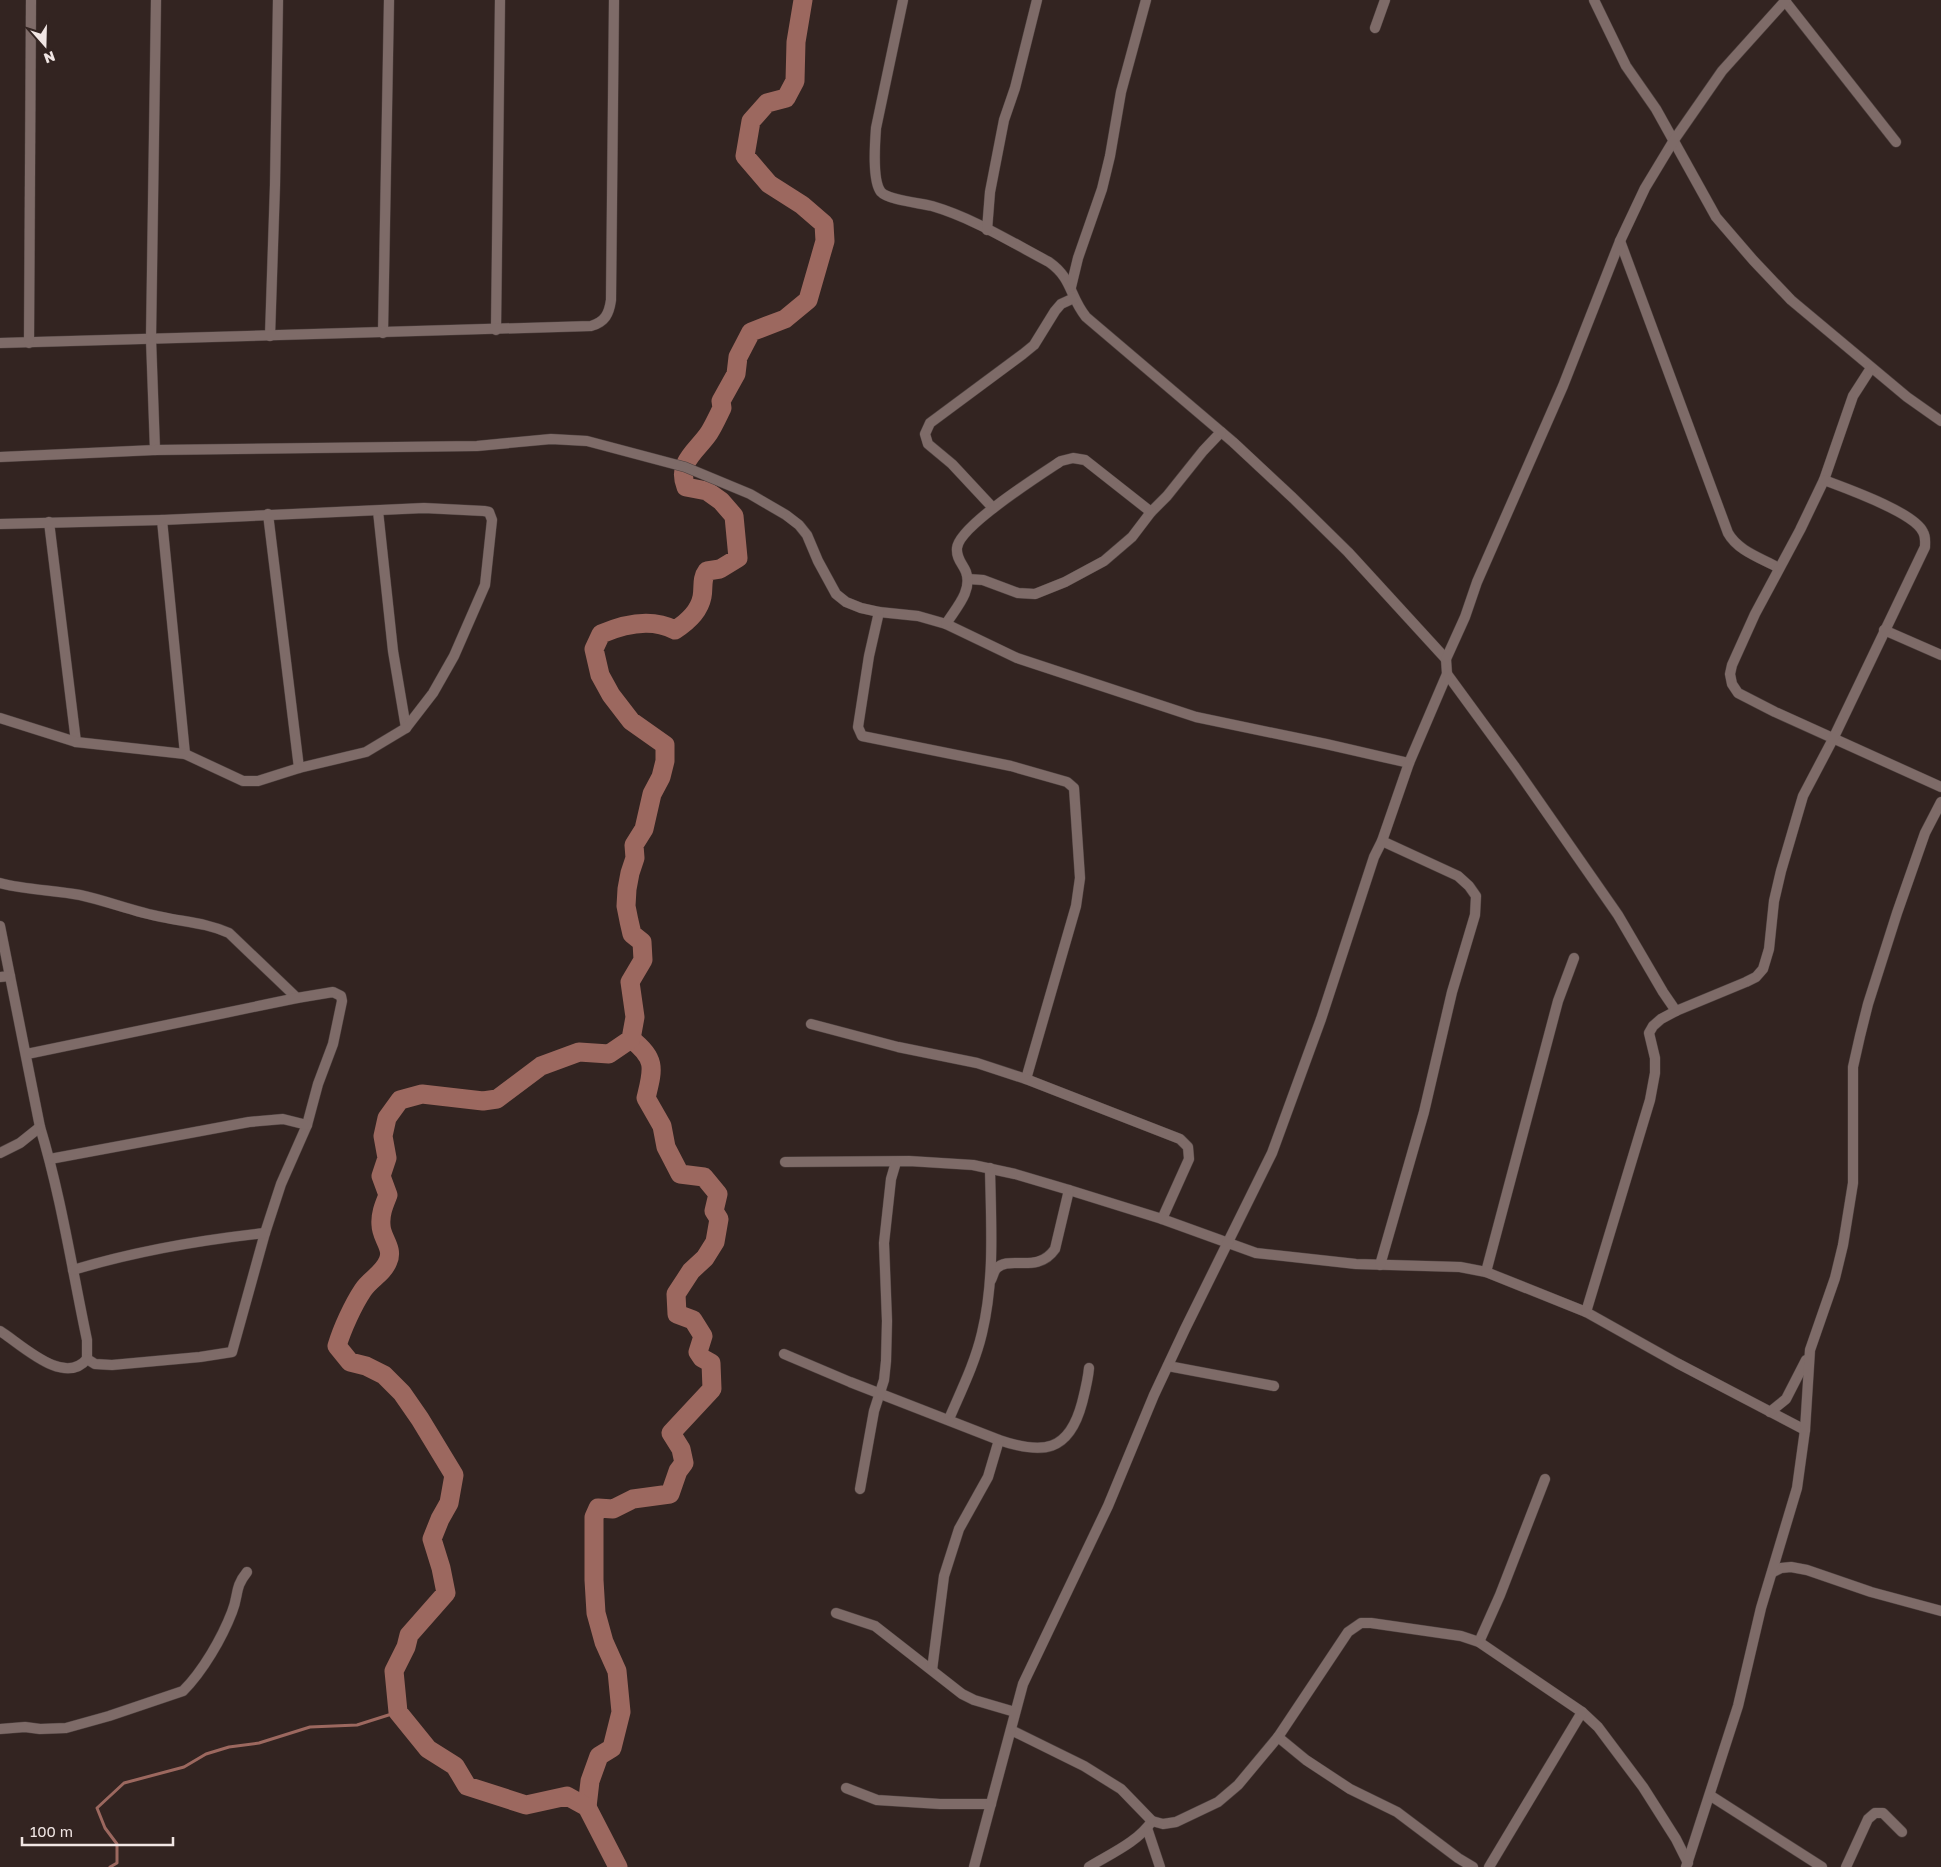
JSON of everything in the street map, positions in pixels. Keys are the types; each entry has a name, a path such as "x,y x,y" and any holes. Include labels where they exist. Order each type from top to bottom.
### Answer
{"street":[{"path":"29,343 31,0"},
{"path":"155,450 152,339 156,0"},
{"path":"270,336 278,0"},
{"path":"384,333 389,0"},
{"path":"496,330 500,0"},
{"path":"0,343 496,330 591,326 601,323 607,317 611,300 614,0"},
{"path":"903,0 876,128 876,183 881,192 887,196 936,207 987,230 1058,268 1066,278 1074,298 1086,317 1221,432 1293,498 1348,552 1446,659"},
{"path":"987,230 990,192 1002,128 1016,88 1037,0"},
{"path":"1071,287 1078,258 1102,189 1122,92 1146,0"},
{"path":"1375,28 1385,0"},
{"path":"1594,0 1626,66 1674,140 1716,216 1753,260 1791,300 1907,397 1941,420"},
{"path":"974,1867 1023,1684 1108,1506 1168,1366 1282,1129 1321,1019 1374,857 1382,841 1409,763 1447,674 1446,659 1465,617 1477,582 1562,386 1620,241 1645,188 1674,140 1722,71 1786,0 1896,142"},
{"path":"1620,241 1728,533 1733,542 1741,548 1779,568"},
{"path":"993,508 952,464 928,444 925,434 926,428 930,423 1023,354 1037,340 1061,304 1074,298"},
{"path":"1871,368 1853,396 1824,480 1800,530 1755,614 1732,665 1730,674 1732,684 1738,693 1833,739 1941,787"},
{"path":"968,579 983,580 1026,595 1044,591 1081,574 1111,556 1132,537 1150,512 1167,496 1203,451 1221,432"},
{"path":"0,457 155,450 477,446 551,439 587,441 685,467 750,494 786,514 807,535 821,568 836,594 846,602 879,612 918,616 946,624 1017,658 1196,717 1409,763"},
{"path":"946,624 965,594 968,579 958,559 957,546 964,535 993,508 1061,461 1073,458 1085,460 1150,512"},
{"path":"1586,1312 1650,1100 1655,1058 1649,1033 1653,1026 1676,1011 1746,982 1756,977 1763,969 1769,948 1774,901 1803,796 1833,739 1925,547 1926,539 1923,530 1913,520 1875,500 1824,480"},
{"path":"0,524 162,520 424,508 489,512 492,520 485,585 454,656 433,693 406,728 366,752 299,768 258,781 243,781 185,754 76,742 0,718"},
{"path":"378,511 393,651 406,728"},
{"path":"268,514 299,768"},
{"path":"162,520 185,754"},
{"path":"49,522 76,742"},
{"path":"879,612 869,656 858,727 862,736 1011,766 1067,782 1074,788 1080,878 1076,906 1026,1079"},
{"path":"1884,630 1941,655"},
{"path":"1447,674 1515,767 1618,915 1676,1011"},
{"path":"1770,1412 1786,1399 1810,1350 1835,1278 1853,1183 1853,1067 1868,1004 1897,913 1925,833 1941,802"},
{"path":"1380,1265 1424,1112 1452,992 1475,915 1476,896 1458,876 1382,841"},
{"path":"0,883 24,888 63,892 161,917 215,926 229,933 297,998"},
{"path":"0,926 5,977 27,1054 40,1127 50,1159 86,1340 87,1359"},
{"path":"1486,1272 1558,1001 1574,958"},
{"path":"27,1054 297,998 333,992 341,996 342,1001 333,1044 318,1084 306,1125 281,1184 265,1233 232,1352 200,1357 112,1365 95,1364 87,1359"},
{"path":"811,1024 898,1047 977,1063 1026,1079 1145,1125 1184,1143 1190,1153 1189,1159 1162,1219"},
{"path":"50,1159 249,1122 283,1118 306,1125"},
{"path":"0,1153 20,1143 40,1127"},
{"path":"785,1162 956,1163 990,1168 1162,1219 1256,1253 1356,1264 1460,1267 1486,1272 1586,1312 1677,1363 1805,1430"},
{"path":"860,1489 874,1411 884,1380 886,1360 884,1242 891,1179 896,1162"},
{"path":"949,1419 982,1335 989,1299 992,1246 990,1168"},
{"path":"990,1282 996,1269 1002,1264 1040,1262 1049,1257 1055,1249 1069,1190"},
{"path":"72,1270 139,1252 221,1238 265,1233"},
{"path":"0,1331 24,1349 54,1365 70,1368 78,1367 87,1359"},
{"path":"1687,1865 1711,1796 1738,1706 1761,1608 1796,1488 1805,1430 1810,1350"},
{"path":"784,1354 999,1440 1040,1448 1056,1444 1066,1438 1073,1427 1088,1381 1089,1368"},
{"path":"1168,1366 1274,1386"},
{"path":"932,1670 944,1576 959,1529 988,1477 999,1440"},
{"path":"1479,1642 1500,1595 1545,1479"},
{"path":"1773,1572 1781,1568 1791,1567 1807,1570 1871,1592 1941,1611"},
{"path":"0,1729 25,1727 40,1729 66,1728 109,1716 183,1691 191,1683 225,1631 234,1609 239,1582 247,1572"},
{"path":"836,1613 875,1626 962,1694 974,1700 1015,1712"},
{"path":"1089,1867 1136,1838 1149,1825 1176,1822 1218,1802 1238,1785 1278,1737 1348,1632 1356,1625 1371,1622 1461,1636 1479,1642 1582,1712 1607,1737 1643,1787 1676,1839 1687,1865"},
{"path":"1489,1867 1582,1712"},
{"path":"1011,1730 1084,1766 1115,1785 1127,1795 1149,1825 1160,1867"},
{"path":"1278,1737 1306,1760 1350,1789 1397,1812 1473,1867"},
{"path":"846,1788 877,1800 940,1804 991,1804"},
{"path":"1711,1796 1822,1867"},
{"path":"1846,1867 1868,1819 1875,1813 1879,1812 1886,1815 1902,1832"}],"waterway":[{"path":"618,1867 587,1807 567,1796 526,1805 467,1786 455,1766 428,1749 398,1712 394,1671 406,1647 409,1635 446,1593 432,1539 449,1503 454,1475 402,1393 384,1375 366,1366 350,1362 337,1346 348,1317 359,1296 386,1266 388,1261 389,1252 381,1225 382,1213 388,1195 381,1176 387,1158 383,1136 387,1118 400,1100 422,1094 483,1101 497,1099 541,1066 579,1052 609,1054 631,1039 635,1017 630,982 643,960 642,942 632,934 629,921 626,906 627,889 635,858 634,845 644,829 652,794 661,777 665,761 665,745 631,721 611,695 600,675 594,649 601,634 619,627 648,623 666,626 675,630 688,620 698,608 707,571 720,569 738,558 734,516 721,501 707,491 686,487 684,471 689,457 709,433 722,408 721,401 736,374 738,357 751,332 785,319 808,300 825,241 824,224 802,205 769,184 745,156 751,121 767,103 786,98 795,81 796,42 803,0"},
{"path":"587,1807 590,1781 599,1756 612,1748 621,1712 617,1671 604,1642 596,1613 594,1517 598,1508 613,1509 633,1499 670,1494 678,1471 684,1463 681,1449 671,1433 712,1389 711,1363 702,1358 698,1352 703,1336 693,1320 677,1314 676,1294 691,1271 705,1258 715,1242 719,1219 714,1211 718,1194 704,1177 680,1174 666,1147 662,1126 646,1098 651,1072 649,1059 631,1039"},
{"path":"110,1867 117,1863 117,1844 105,1828 97,1808 124,1783 184,1767 206,1754 229,1747 259,1743 310,1727 357,1725 398,1712"}]}
